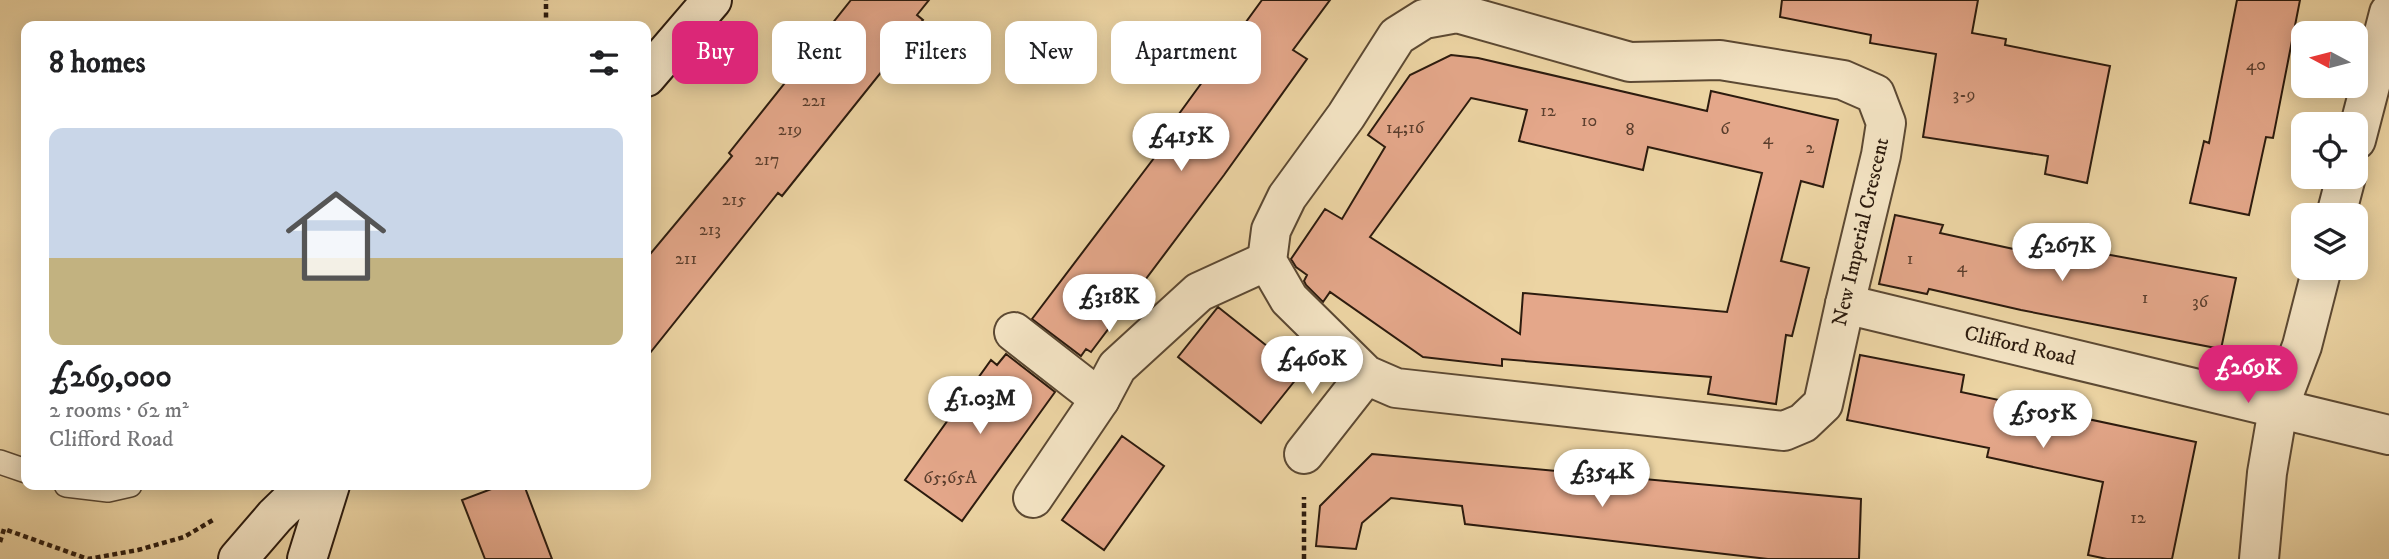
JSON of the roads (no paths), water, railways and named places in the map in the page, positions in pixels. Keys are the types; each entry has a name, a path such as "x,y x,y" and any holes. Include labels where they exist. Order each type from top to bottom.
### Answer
{"street":[{"path":"651,71 712,0"},
{"name":"New Imperial Crescent","path":"1457,13 1630,62 1720,60 1843,80 1875,94 1886,123 1881,155 1845,304 1823,404 1804,423 1784,431 1396,388 1366,375 1289,299 1267,261 1271,229 1287,197 1346,116 1397,36 1424,19 1457,13"},
{"path":"2363,112 2389,13"},
{"path":"1033,498 1100,399 1117,367 1199,292 1267,261"},
{"path":"2259,559 2267,473 2278,409 2302,346 2319,280"},
{"name":"Clifford Road","path":"1845,304 2389,435"},
{"path":"1014,332 1100,399"},
{"path":"1304,454 1366,375"},
{"path":"238,559 302,490"},
{"path":"307,559 328,490"}],"lane":[{"path":"0,462 21,469"}]}
